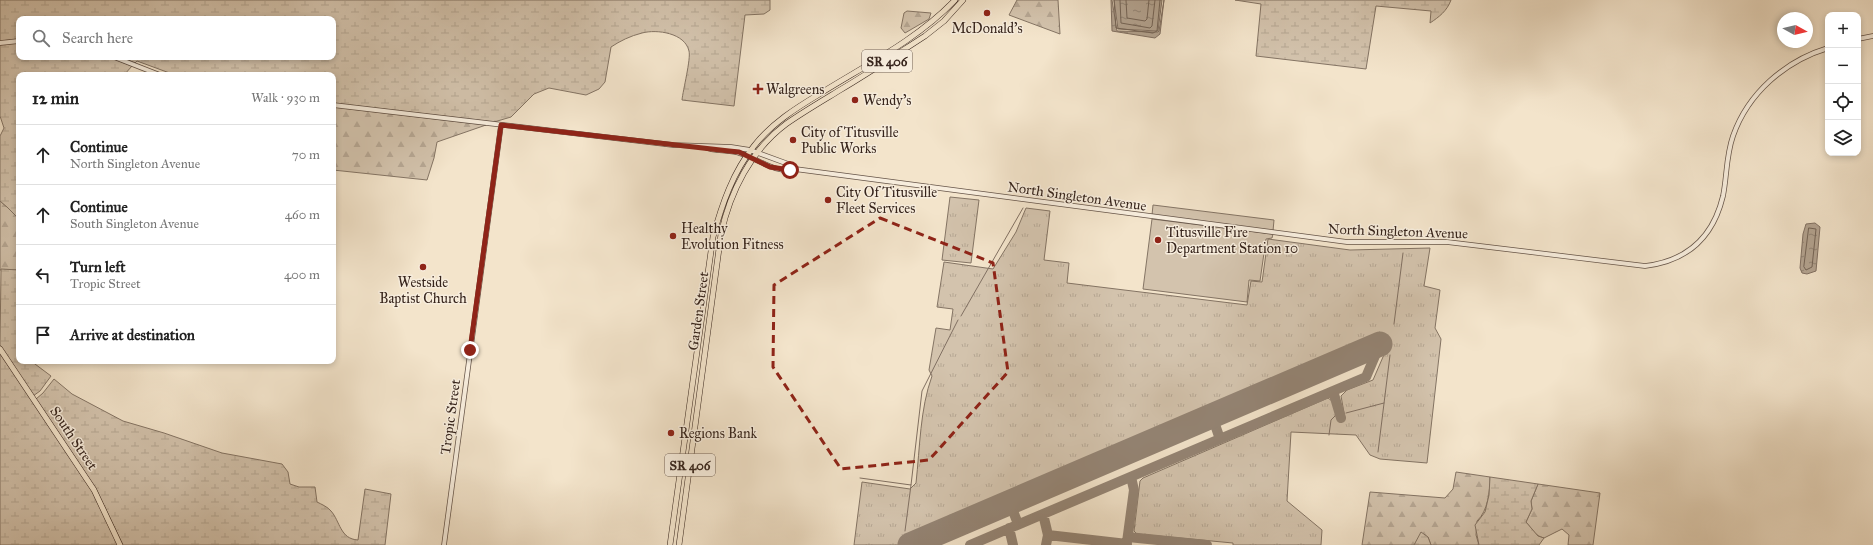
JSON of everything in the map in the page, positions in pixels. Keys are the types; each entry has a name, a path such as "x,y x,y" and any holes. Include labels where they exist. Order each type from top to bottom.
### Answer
{"main road":[{"name":"Garden Street","path":"670,545 713,237 725,196 737,172 750,150 777,122 937,18 955,0"},
{"name":"Garden Street","path":"679,545 721,234 725,213 733,193 758,153 786,125 925,36 944,21 964,0"},
{"path":"856,80 858,72 868,63"},
{"path":"840,90 849,81 853,73"},
{"name":"South Street","path":"0,349 94,490 120,545"}],"street":[{"path":"1861,38 1873,36"},
{"path":"0,43 16,41"},
{"name":"North Singleton Avenue","path":"705,147 739,152 770,167 790,170 796,169 1347,242 1447,242 1608,263 1645,266 1660,264 1692,250 1707,234 1717,216 1723,195 1729,150 1733,135 1746,109 1761,88 1776,75 1793,63 1825,49"},
{"path":"122,60 152,72"},
{"path":"336,105 660,144 705,147"},
{"name":"Tropic Street","path":"444,545 501,125"},
{"name":"North Singleton Avenue","path":"705,147 732,147 750,150 791,165 796,169"}],"highlighted area":[{"path":"880,218 993,263 1008,372 929,460 841,469 773,367 774,285"}],"green space":[{"path":"0,0 770,0 770,10 764,14 745,15 734,106 682,100 689,61 689,51 686,45 676,36 662,32 648,32 629,37 611,47 605,82 599,89 586,95 549,88 534,94 511,117 494,122 336,103 336,72 167,72 137,61 135,63 128,60 336,60 336,16 16,16 16,39 0,41"},
{"path":"1017,0 1058,0 1060,34 1009,15"},
{"path":"1235,0 1451,0 1442,13 1430,23 1431,11 1376,6 1366,69 1256,56 1261,4"},
{"path":"907,11 931,13 929,19 905,33 901,28 904,13"},
{"path":"16,43 16,60 117,60 132,66 127,72 16,72 16,216 0,201 0,136 4,128 0,116 0,45"},
{"path":"336,107 486,125 437,142 427,180 336,170"},
{"path":"950,197 979,200 971,263 942,260"},
{"path":"0,201 16,216 16,270 0,270"},
{"path":"1153,205 1274,220 1273,231 1152,215"},
{"path":"1026,208 1050,211 1044,260 1069,263 1067,283 1247,305 1251,281 1262,282 1268,239 1350,250 1430,248 1424,286 1440,290 1435,328 1441,339 1427,463 1380,459 1370,455 1356,435 1291,432 1287,501 1322,530 1321,545 1233,545 1233,543 1137,534 1134,531 1140,481 1143,478 1328,398 1335,403 1339,420 1345,418 1341,396 1347,390 1373,380 1386,350 1380,332 901,539 903,545 854,545 862,482 910,489 916,483 921,428 925,402 932,376 929,370 936,328 950,330 953,309 937,307 944,262 993,269 1016,232"},
{"path":"1152,219 1273,234 1272,238 1266,239 1260,281 1249,280 1247,302 1143,289"},
{"path":"1,269 16,270 16,364 35,364 51,376 40,391 33,396 0,345"},
{"path":"0,352 92,491 118,545 0,545"},
{"path":"54,379 72,394 123,421 222,453 282,464 288,472 290,484 299,487 315,487 317,502 330,510 344,533 352,539 358,540 365,489 391,494 385,545 123,545 96,489 36,399"},
{"path":"1456,472 1490,477 1490,488 1486,506 1481,517 1477,521 1476,535 1479,545 1431,545 1428,537 1414,545 1362,545 1370,492 1445,498 1453,489"},
{"path":"1490,477 1538,484 1531,501 1532,509 1526,522 1538,536 1544,538 1539,545 1479,545 1475,525 1485,512 1489,495"},
{"path":"1538,484 1600,493 1593,545 1568,545 1569,535 1562,529 1544,538 1538,536 1534,532 1526,522 1532,509 1531,501"},
{"path":"1421,532 1428,537 1431,545 1414,545"}],"water":[{"path":"1111,0 1117,31 1158,32 1164,0 1160,34 1155,38 1112,31"},
{"path":"1114,0 1162,0 1158,31 1118,29"},
{"path":"1815,223 1820,227 1816,271 1807,274 1802,273 1800,268 1803,234 1806,224"}],"waterway":[{"path":"961,316 1023,208"},
{"path":"1394,324 1403,253"},
{"path":"860,478 911,485 922,391 958,320"},
{"path":"1378,452 1390,355"},
{"path":"1346,413 1384,403"},
{"path":"1329,435 1331,420 1336,415"},
{"path":"905,531 911,485"}],"taxiway":[{"path":"970,545 1366,377 1380,344"},
{"path":"1333,391 1341,418"},
{"path":"1212,416 1220,439"},
{"path":"1127,542 1134,490 1131,477"},
{"path":"1010,503 1018,524"},
{"path":"1043,514 1048,535 1046,545"},
{"path":"1009,528 1013,545"},
{"path":"1048,535 1127,544"},
{"path":"1128,537 1207,545"}],"runway":[{"path":"910,545 1380,344"}],"place":[{"name":"McDonald's","path":"987,13"},
{"name":"Walgreens","path":"758,89"},
{"name":"Wendy's","path":"855,100"},
{"name":"City of Titusville Public Works","path":"793,140"},
{"name":"City Of Titusville Fleet Services","path":"828,200"},
{"name":"Healthy Evolution Fitness","path":"673,236"},
{"name":"Titusville Fire Department Station 10","path":"1158,240"},
{"name":"Westside Baptist Church","path":"423,267"},
{"name":"Regions Bank","path":"671,433"}],"route":[{"path":"470,350 501,125 739,152 770,167 790,170"}]}
